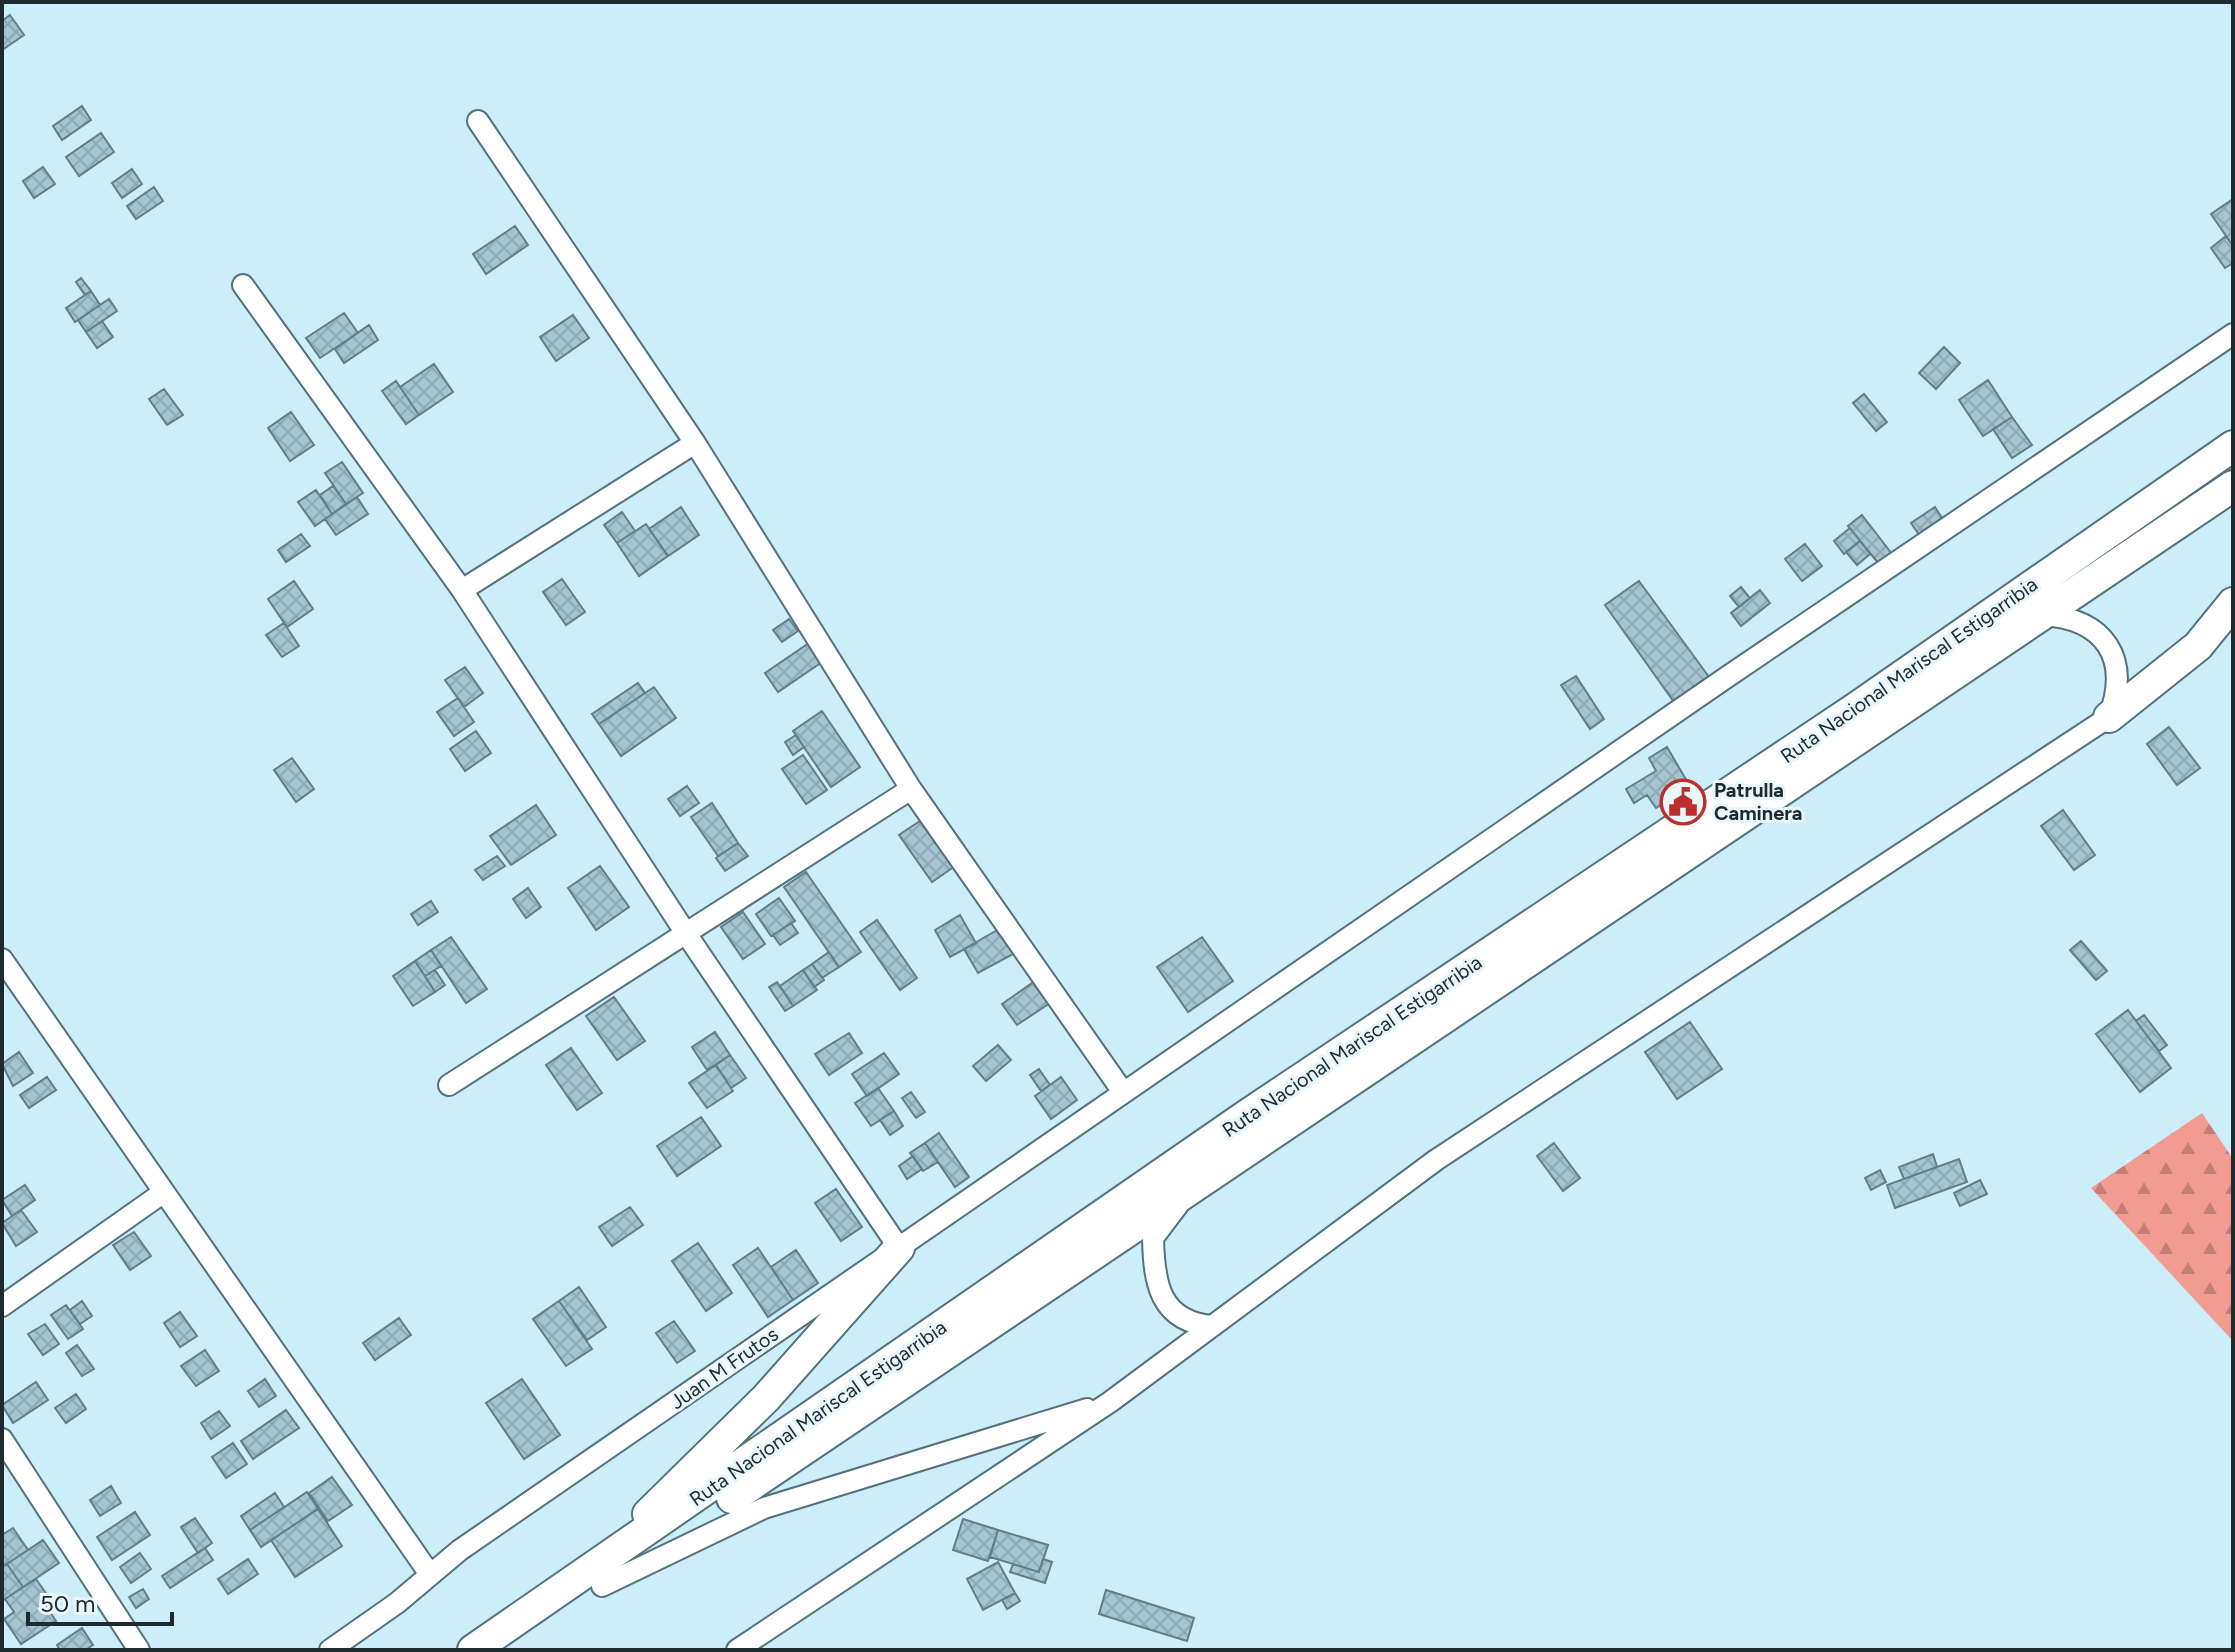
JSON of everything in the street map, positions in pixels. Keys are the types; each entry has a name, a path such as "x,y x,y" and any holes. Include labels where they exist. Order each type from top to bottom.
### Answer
{"highway":[{"name":"Ruta Nacional Mariscal Estigarribia","path":"508,1650 595,1579 1247,1115 1856,708 2233,446"},
{"name":"Ruta Nacional Mariscal Estigarribia","path":"473,1650 595,1579 1188,1191 2233,486"},
{"path":"2109,717 2198,646 2233,603"},
{"path":"595,1579 766,1398 899,1248"}],"street":[{"path":"478,121 695,443 911,789 1123,1092"},
{"path":"243,285 462,590 687,935 899,1248"},
{"name":"Juan M Frutos","path":"330,1650 397,1603 429,1573 1123,1092 2233,334"},
{"path":"462,590 695,443"},
{"path":"737,1650 1110,1402 1436,1160 2109,717 2118,693 2118,668 2108,645 2091,627 2068,616 2043,615"},
{"path":"449,1085 911,789"},
{"path":"2,959 429,1573"},
{"path":"1188,1191 1153,1238 1154,1273 1158,1292 1177,1313 1194,1325 1213,1326"},
{"path":"2,1306 164,1192"},
{"path":"595,1579 764,1508 1110,1402"},
{"path":"2,1439 139,1650"}],"green space":[{"path":"2202,1113 2233,1159 2233,1341 2091,1188"}],"building":[{"path":"10,15 24,35 2,50 2,21"},
{"path":"82,106 91,120 62,140 53,126"},
{"path":"101,133 114,152 79,176 66,157"},
{"path":"43,167 55,184 34,198 23,181"},
{"path":"132,169 142,184 122,198 112,183"},
{"path":"154,187 163,201 136,219 127,206"},
{"path":"2233,199 2233,246 2211,214"},
{"path":"515,226 528,245 486,274 473,254"},
{"path":"2226,236 2233,246 2233,263 2225,268 2211,248"},
{"path":"81,278 91,291 85,295 76,282"},
{"path":"91,291 100,305 75,322 66,308"},
{"path":"109,299 117,311 86,332 78,320"},
{"path":"344,313 358,333 320,358 306,338"},
{"path":"573,315 589,338 556,361 540,337"},
{"path":"102,321 113,337 97,348 86,332"},
{"path":"369,325 378,340 344,363 335,349"},
{"path":"1944,347 1960,363 1936,389 1919,373"},
{"path":"434,364 453,392 419,415 400,387"},
{"path":"1988,380 2012,417 1983,436 1959,400"},
{"path":"396,381 419,415 406,424 382,391"},
{"path":"164,389 183,415 167,425 149,399"},
{"path":"1864,394 1887,422 1876,431 1853,403"},
{"path":"291,412 314,445 290,461 268,428"},
{"path":"2012,417 2032,445 2012,458 1993,429"},
{"path":"342,462 363,493 346,504 325,473"},
{"path":"333,486 346,504 332,514 320,495"},
{"path":"316,490 332,514 315,526 298,502"},
{"path":"357,497 368,514 336,535 325,519"},
{"path":"681,507 699,535 668,556 649,529"},
{"path":"1935,507 1945,523 1922,539 1911,523"},
{"path":"622,512 635,531 617,543 604,525"},
{"path":"1862,515 1892,554 1879,564 1848,526"},
{"path":"646,524 668,556 639,576 617,543"},
{"path":"1850,528 1860,541 1844,554 1834,541"},
{"path":"301,534 310,546 286,562 278,550"},
{"path":"1860,541 1870,554 1857,565 1846,552"},
{"path":"1805,544 1822,566 1802,581 1785,559"},
{"path":"562,579 585,612 566,625 543,592"},
{"path":"294,581 313,609 287,627 268,599"},
{"path":"1639,581 1709,677 1674,702 1605,605"},
{"path":"1741,587 1750,598 1739,607 1730,596"},
{"path":"1760,590 1770,603 1741,626 1731,613"},
{"path":"789,619 798,631 782,642 773,630"},
{"path":"284,623 299,646 282,657 266,635"},
{"path":"812,641 825,660 778,692 765,673"},
{"path":"465,667 483,693 464,707 445,680"},
{"path":"1576,676 1604,719 1590,729 1561,685"},
{"path":"638,683 645,693 599,724 592,714"},
{"path":"654,687 676,718 621,756 599,724"},
{"path":"458,698 474,722 454,736 437,712"},
{"path":"822,711 860,767 831,787 793,731"},
{"path":"2169,727 2200,768 2177,785 2147,744"},
{"path":"476,731 491,753 465,771 450,749"},
{"path":"796,735 804,747 793,755 785,742"},
{"path":"1667,747 1691,788 1656,808 1647,795 1634,803 1626,789 1656,771 1649,758"},
{"path":"803,755 827,790 806,804 782,769"},
{"path":"292,758 314,789 296,802 274,770"},
{"path":"687,786 699,803 680,816 668,799"},
{"path":"712,803 738,843 718,856 691,817"},
{"path":"536,805 556,835 511,865 490,836"},
{"path":"2063,810 2095,855 2074,870 2041,826"},
{"path":"923,819 955,866 932,882 899,835"},
{"path":"738,843 748,856 725,871 716,858"},
{"path":"497,856 505,866 483,880 475,870"},
{"path":"600,866 629,907 596,930 568,888"},
{"path":"806,872 861,952 839,967 784,887"},
{"path":"528,888 541,907 526,918 513,899"},
{"path":"779,898 795,921 771,936 756,914"},
{"path":"431,901 438,912 418,925 411,914"},
{"path":"743,912 765,944 743,959 721,927"},
{"path":"960,915 976,943 950,957 935,930"},
{"path":"877,920 917,978 900,990 860,932"},
{"path":"791,923 798,933 780,945 773,935"},
{"path":"999,929 1013,954 978,973 964,949"},
{"path":"451,937 487,989 466,1003 431,950"},
{"path":"1202,937 1233,981 1188,1012 1157,967"},
{"path":"2081,941 2107,971 2096,980 2070,950"},
{"path":"431,950 441,966 425,976 415,961"},
{"path":"829,952 839,967 822,978 812,964"},
{"path":"415,961 435,992 413,1006 393,976"},
{"path":"812,964 824,980 814,987 803,970"},
{"path":"435,970 445,985 435,992 425,976"},
{"path":"803,970 817,990 793,1006 780,986"},
{"path":"1035,981 1050,1003 1017,1025 1002,1004"},
{"path":"777,982 793,1006 785,1011 769,987"},
{"path":"614,997 645,1041 617,1060 586,1016"},
{"path":"2128,1010 2171,1068 2140,1092 2096,1034"},
{"path":"2144,1015 2167,1045 2159,1051 2136,1021"},
{"path":"1690,1022 1722,1069 1677,1099 1645,1052"},
{"path":"715,1032 730,1055 707,1070 692,1047"},
{"path":"849,1033 862,1053 829,1075 815,1054"},
{"path":"998,1045 1011,1060 986,1081 973,1066"},
{"path":"571,1048 602,1093 577,1110 546,1065"},
{"path":"19,1052 33,1073 13,1086 2,1064"},
{"path":"884,1053 899,1074 867,1096 852,1074"},
{"path":"730,1055 746,1078 731,1088 716,1065"},
{"path":"716,1065 733,1091 707,1108 689,1083"},
{"path":"1039,1069 1050,1085 1041,1091 1030,1075"},
{"path":"47,1077 56,1090 29,1108 20,1095"},
{"path":"1061,1077 1077,1100 1051,1119 1035,1096"},
{"path":"878,1088 894,1111 871,1126 855,1103"},
{"path":"911,1092 925,1112 916,1118 902,1098"},
{"path":"894,1111 903,1126 890,1135 880,1120"},
{"path":"701,1117 721,1146 677,1176 657,1146"},
{"path":"939,1133 969,1177 955,1187 925,1143"},
{"path":"925,1143 938,1162 923,1171 910,1153"},
{"path":"1554,1143 1580,1178 1563,1191 1537,1156"},
{"path":"1933,1154 1937,1167 1904,1179 1899,1167"},
{"path":"913,1156 922,1169 907,1179 899,1166"},
{"path":"1959,1159 1967,1182 1895,1208 1887,1185"},
{"path":"1880,1170 1886,1182 1871,1190 1865,1178"},
{"path":"1980,1180 1987,1194 1960,1206 1954,1193"},
{"path":"25,1185 35,1200 12,1216 2,1200"},
{"path":"836,1189 862,1227 841,1241 815,1203"},
{"path":"630,1207 643,1225 612,1246 599,1227"},
{"path":"21,1210 37,1232 16,1246 2,1223"},
{"path":"134,1232 151,1256 130,1270 113,1245"},
{"path":"698,1243 732,1293 706,1311 672,1261"},
{"path":"758,1248 793,1300 768,1317 733,1265"},
{"path":"796,1250 818,1283 793,1300 771,1267"},
{"path":"579,1287 606,1327 587,1340 559,1301"},
{"path":"82,1301 92,1316 80,1324 70,1310"},
{"path":"559,1301 592,1349 566,1366 533,1319"},
{"path":"66,1305 83,1329 68,1339 51,1315"},
{"path":"180,1312 197,1336 180,1347 164,1323"},
{"path":"399,1318 411,1335 375,1360 363,1343"},
{"path":"674,1321 695,1351 677,1363 656,1333"},
{"path":"45,1324 59,1344 43,1355 28,1334"},
{"path":"77,1345 94,1369 82,1376 66,1353"},
{"path":"205,1350 219,1371 196,1386 181,1366"},
{"path":"265,1379 276,1396 259,1407 248,1391"},
{"path":"522,1379 560,1435 524,1459 486,1403"},
{"path":"36,1382 48,1400 13,1423 2,1405"},
{"path":"76,1394 86,1409 66,1423 55,1408"},
{"path":"286,1410 299,1428 253,1459 241,1441"},
{"path":"219,1411 230,1426 211,1439 201,1423"},
{"path":"233,1443 247,1464 226,1478 212,1457"},
{"path":"332,1477 352,1505 328,1521 309,1493"},
{"path":"111,1486 121,1503 100,1516 90,1500"},
{"path":"307,1492 318,1509 261,1547 250,1530"},
{"path":"275,1493 284,1507 250,1530 241,1516"},
{"path":"318,1509 342,1546 295,1577 271,1540"},
{"path":"135,1512 150,1535 112,1560 97,1537"},
{"path":"195,1518 212,1543 198,1553 181,1527"},
{"path":"963,1519 998,1530 988,1561 953,1550"},
{"path":"13,1528 28,1550 2,1567 2,1535"},
{"path":"998,1530 1048,1545 1039,1572 990,1557"},
{"path":"43,1540 59,1563 23,1587 7,1564"},
{"path":"205,1548 213,1560 170,1588 162,1576"},
{"path":"140,1553 151,1569 131,1583 120,1567"},
{"path":"248,1559 258,1574 228,1594 218,1579"},
{"path":"1043,1559 1052,1562 1045,1583 1010,1572 1013,1564 1039,1572"},
{"path":"998,1562 1015,1593 983,1610 967,1579"},
{"path":"7,1564 23,1587 2,1601 2,1567"},
{"path":"36,1579 50,1599 44,1603 56,1621 21,1644 4,1619 14,1612 5,1599"},
{"path":"143,1589 149,1599 136,1608 129,1597"},
{"path":"1106,1590 1194,1618 1187,1641 1099,1614"},
{"path":"1015,1593 1020,1601 1007,1609 1002,1600"},
{"path":"82,1628 93,1645 85,1650 60,1650 57,1645"}],"place":[{"name":"Patrulla Caminera","path":"1683,802"}]}
